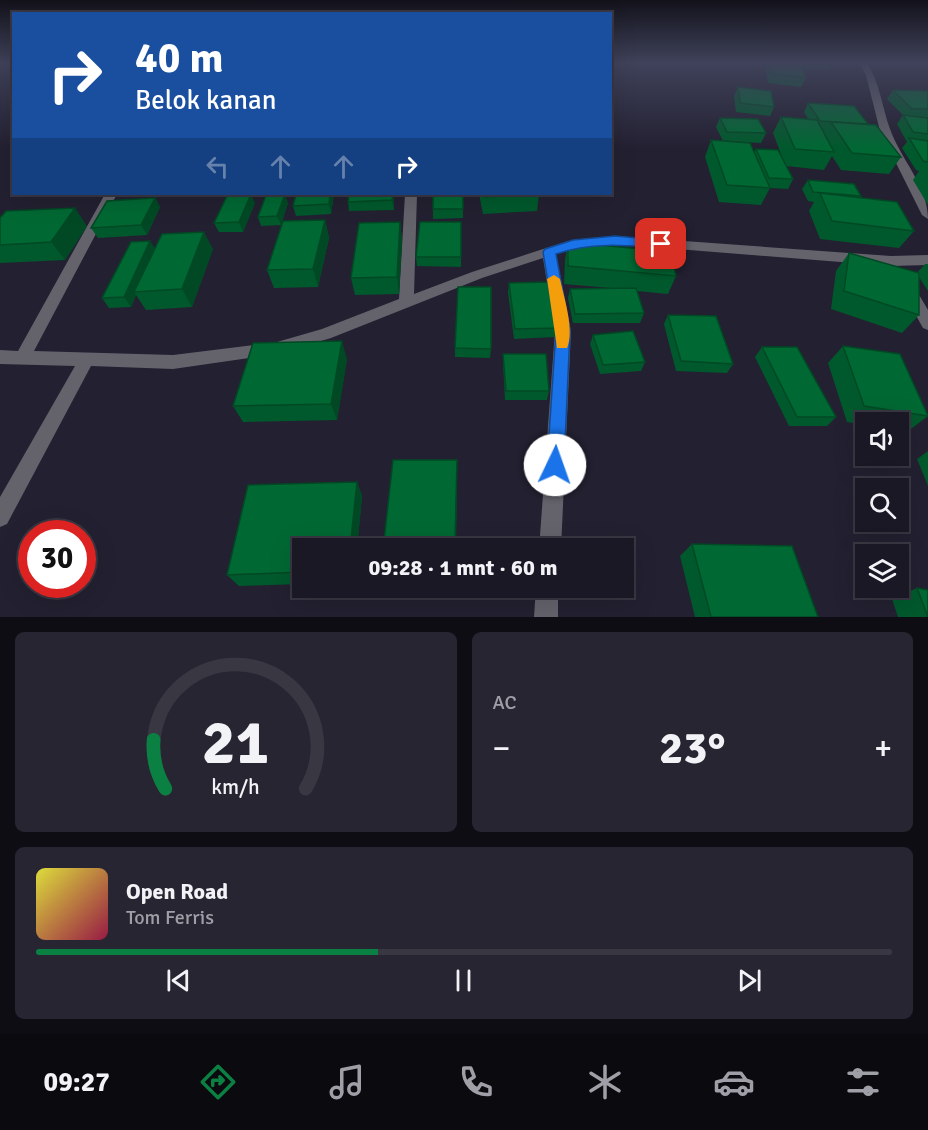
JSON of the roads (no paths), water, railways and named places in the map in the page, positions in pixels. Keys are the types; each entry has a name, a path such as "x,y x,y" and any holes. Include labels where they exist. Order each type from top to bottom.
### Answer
{"street":[{"path":"874,92 885,131 928,215"},
{"path":"23,357 110,195"},
{"path":"406,302 411,195"},
{"path":"0,357 173,362 277,348 325,334 477,275 573,244 615,240 891,261 928,260"},
{"path":"549,252 563,331 551,538"},
{"path":"891,261 928,324"},
{"path":"0,517 87,359"},
{"path":"546,617 547,598"}]}
